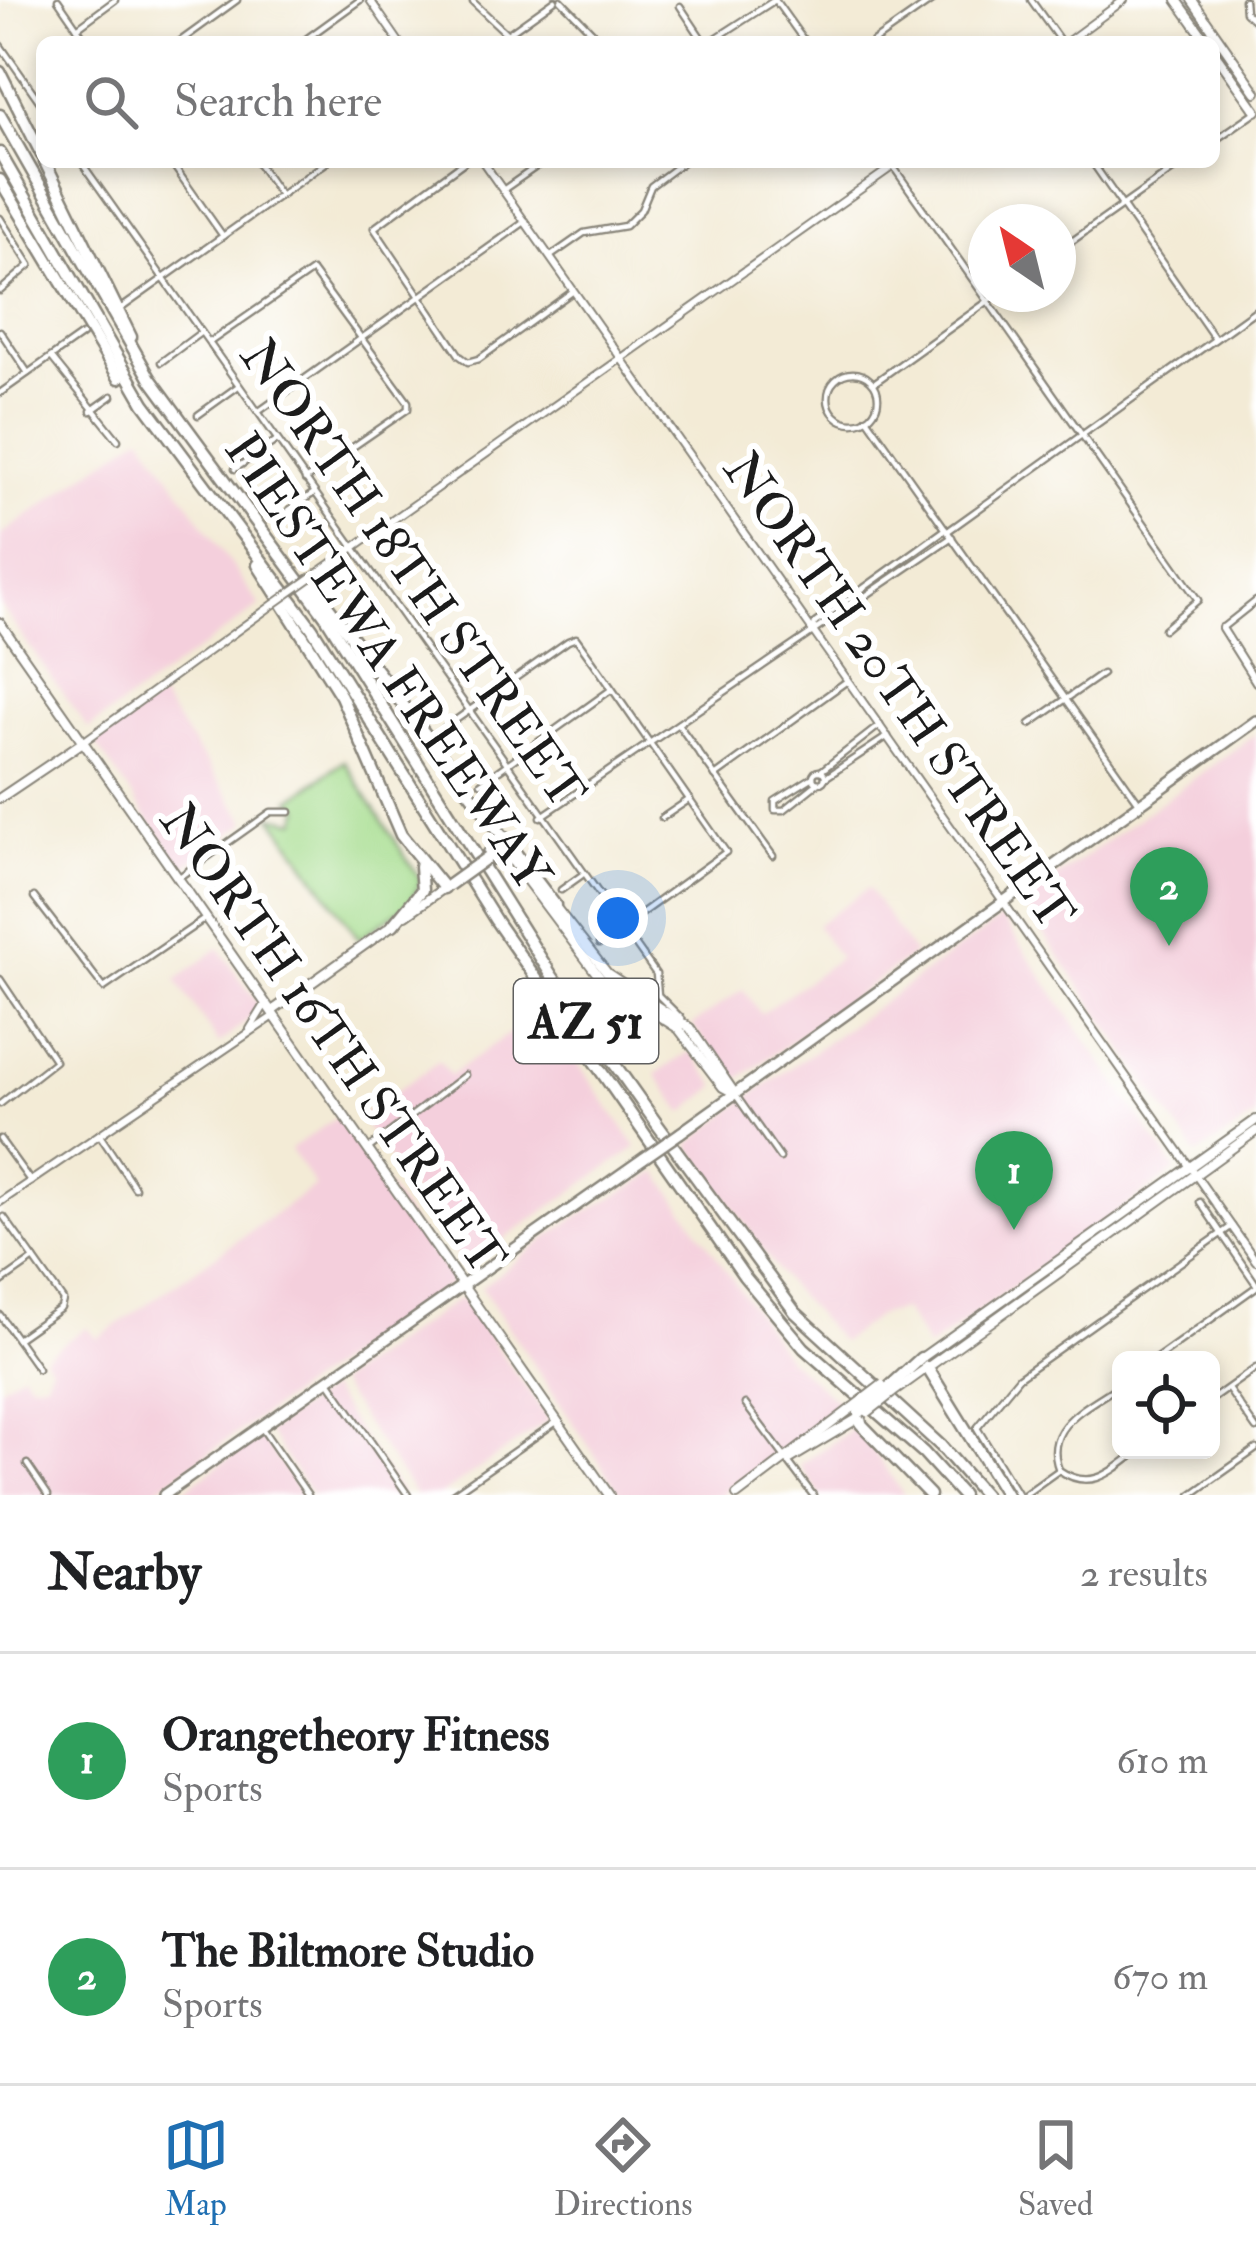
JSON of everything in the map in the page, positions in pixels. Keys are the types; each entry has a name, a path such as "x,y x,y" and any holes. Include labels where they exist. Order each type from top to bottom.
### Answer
{"highway":[{"path":"0,72 36,143"},
{"name":"PIESTEWA FREEWAY","path":"0,116 160,393 367,678 552,976 764,1274 808,1326 922,1428 983,1495"},
{"name":"PIESTEWA FREEWAY","path":"0,153 144,403 352,688 496,921 770,1311 819,1362 925,1453 962,1495"},
{"path":"48,168 160,393"},
{"path":"0,181 100,349 128,392 144,403"},
{"path":"211,492 220,514 323,664 387,807 419,864 446,887 491,854 498,827"},
{"path":"280,555 294,562 555,905"},
{"path":"393,925 422,890 419,864"},
{"path":"930,1495 857,1414 924,1363 1006,1495"}],"main road":[{"path":"1177,0 1203,36"},
{"path":"1194,2 1217,36"},
{"path":"1220,40 1256,92"},
{"path":"1220,60 1256,111"},
{"name":"NORTH 16TH STREET","path":"0,623 609,1495"},
{"path":"164,1495 1256,721"},
{"path":"0,798 83,742"},
{"name":"NORTH 18TH STREET","path":"491,854 514,854 608,973 684,1023 735,1094"},
{"name":"NORTH 18TH STREET","path":"491,854 513,862 601,979 679,1029 723,1087 735,1094"},
{"path":"271,1010 446,887"},
{"path":"1193,1170 1256,1120"},
{"path":"924,1363 1126,1216 1256,1131"},
{"path":"737,1495 857,1414"}],"street":[{"path":"58,0 83,36"},
{"path":"77,28 116,0"},
{"path":"186,36 237,0"},
{"path":"310,36 361,0"},
{"path":"370,0 395,36"},
{"path":"504,36 558,0 596,36"},
{"path":"717,36 775,0 801,36"},
{"path":"882,36 933,0"},
{"path":"1031,0 1059,36"},
{"path":"1073,36 1124,0"},
{"path":"1244,0 1245,12 1256,22"},
{"path":"473,2 507,34"},
{"path":"680,6 702,36"},
{"path":"0,45 36,96"},
{"path":"1220,137 1256,111"},
{"name":"NORTH 18TH STREET","path":"85,168 653,971 658,994 684,1023"},
{"path":"175,168 223,236"},
{"path":"261,168 280,195"},
{"path":"123,307 319,168"},
{"path":"456,168 374,228 468,362 574,290"},
{"name":"NORTH 20TH STREET","path":"487,168 1256,1261"},
{"path":"503,190 535,168"},
{"path":"551,256 584,233 608,232 630,222 651,186 675,168"},
{"path":"83,742 888,168"},
{"path":"897,168 968,274"},
{"path":"1096,168 1215,339"},
{"path":"1076,238 1175,168"},
{"path":"0,218 30,266 0,291"},
{"path":"258,412 526,221"},
{"path":"208,343 312,271 363,336 408,409 305,481"},
{"path":"541,817 813,630 1256,310"},
{"path":"874,383 973,312"},
{"path":"994,312 1199,604 1164,629"},
{"path":"0,332 28,373"},
{"path":"161,362 202,332"},
{"path":"0,393 82,335"},
{"path":"51,357 118,440"},
{"path":"860,374 874,383 877,406 867,418 851,422 836,416 829,393 844,375 860,374"},
{"path":"198,415 239,386"},
{"path":"91,411 112,396"},
{"path":"867,418 1140,804"},
{"path":"235,469 277,440"},
{"path":"289,510 314,493"},
{"path":"1256,601 1222,628 1256,682"},
{"path":"443,729 576,638 726,852 599,944"},
{"path":"1030,724 1102,674"},
{"path":"715,776 848,680"},
{"path":"481,783 612,689"},
{"path":"678,724 773,856"},
{"path":"880,725 821,771 819,779 781,812 775,810 775,801 819,779 888,736"},
{"path":"662,818 690,799"},
{"path":"178,878 271,812 290,812"},
{"path":"561,890 582,875"},
{"path":"34,897 104,988 206,918"},
{"path":"641,974 644,963"},
{"path":"0,979 55,1061 0,1104"},
{"path":"0,1202 271,1010"},
{"path":"250,1029 271,1010"},
{"path":"368,1149 465,1075"},
{"name":"NORTH 18TH STREET","path":"735,1094 780,1158"},
{"path":"99,1134 135,1188"},
{"path":"0,1139 31,1182"},
{"path":"1166,1351 1256,1286 1200,1202"},
{"path":"4,1216 63,1305 17,1339"},
{"path":"1059,1470 1021,1495 975,1430 1019,1377 1232,1226"},
{"path":"0,1283 34,1259"},
{"path":"0,1315 38,1370"},
{"path":"1220,1394 1256,1368"},
{"path":"328,1379 408,1495"},
{"path":"1228,1389 1256,1429"},
{"path":"1059,1470 1053,1448 1058,1431 1112,1391"},
{"path":"745,1404 813,1495"},
{"path":"451,1495 557,1421"},
{"path":"261,1427 308,1495"},
{"path":"1191,1495 1256,1448"},
{"path":"1059,1470 1088,1482 1125,1459"},
{"path":"27,1464 48,1495"},
{"path":"1208,1483 1216,1495"}],"shaded area":[{"path":"142,435 260,606 88,729 0,605 0,536"},
{"path":"159,696 247,822 182,868 94,741"},
{"path":"1256,734 1256,1116 1197,1155 1022,902"},
{"path":"868,888 914,954 740,1078 731,1076 692,1025 743,989 761,1014 839,958 816,925"},
{"path":"1002,918 1176,1170 928,1348 903,1310 879,1315 841,1342 787,1284 689,1145 749,1097"},
{"path":"219,948 261,1009 219,1044 176,980"},
{"path":"541,1011 637,1147 465,1266 359,1117 439,1061 450,1075"},
{"path":"691,1051 717,1086 684,1113 656,1074"},
{"path":"338,1117 452,1280 449,1285 148,1495 0,1495 0,1387 22,1372 29,1382 46,1381 51,1366 44,1357 87,1327 97,1339 315,1186 290,1149"},
{"path":"658,1172 787,1358 844,1407 720,1495 622,1495 481,1287 569,1222"},
{"path":"461,1297 549,1420 441,1495 415,1495 337,1383"},
{"path":"329,1389 402,1495 312,1495 268,1432"},
{"path":"856,1426 904,1495 820,1495 800,1465"},
{"path":"261,1436 302,1495 177,1495"}],"green space":[{"path":"344,761 421,881 411,902 359,939 272,816 296,821 301,808 291,800"}],"place":[{"name":"The Biltmore Studio","path":"1169,946"},
{"name":"Orangetheory Fitness","path":"1014,1230"}]}
